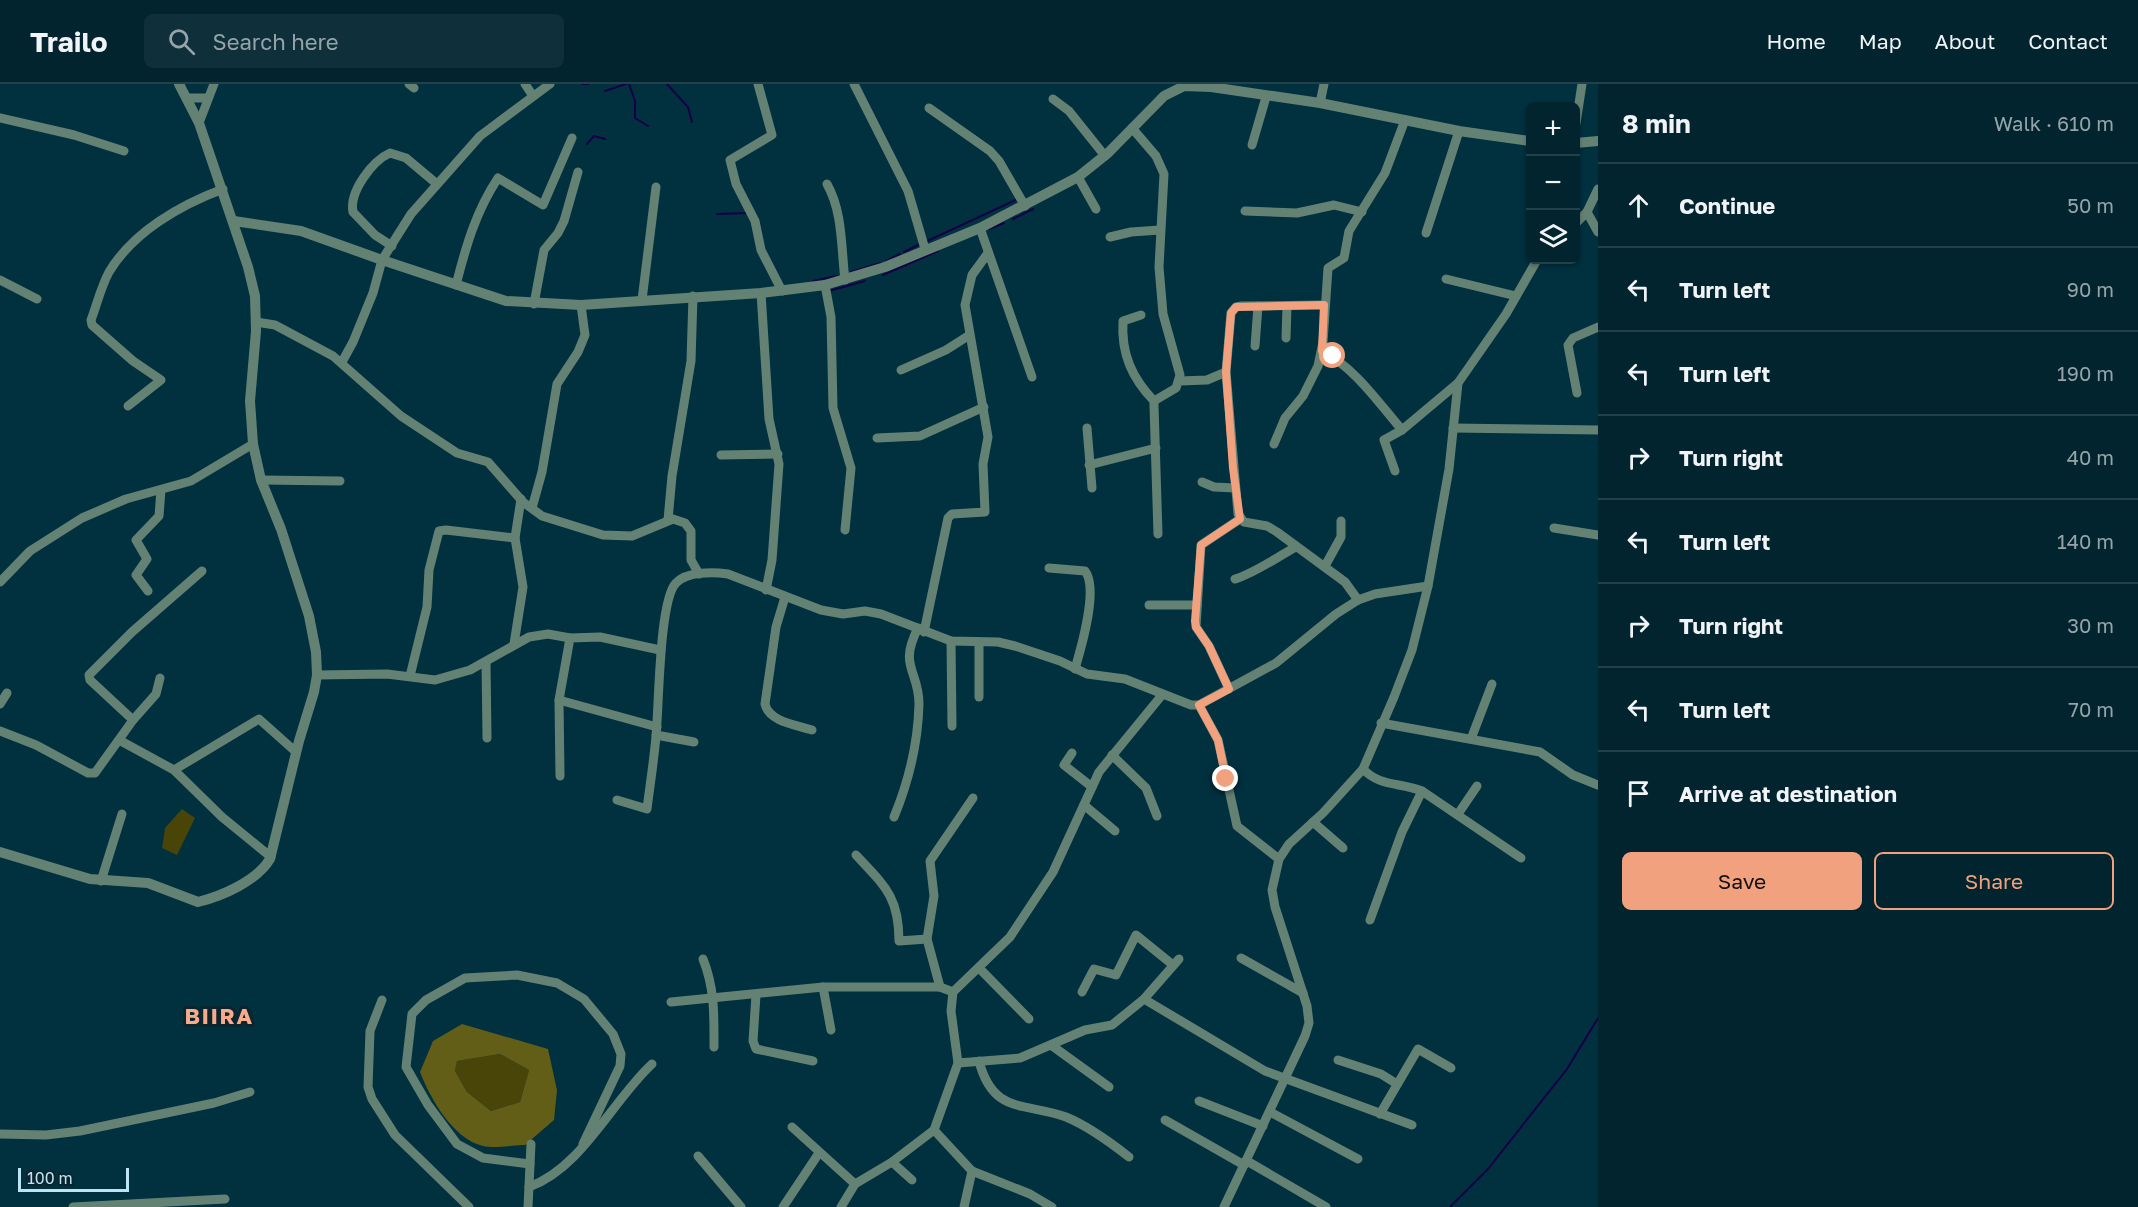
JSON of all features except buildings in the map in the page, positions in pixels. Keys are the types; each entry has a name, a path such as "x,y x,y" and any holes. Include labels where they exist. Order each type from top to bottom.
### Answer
{"street":[{"path":"0,852 101,881 148,883 198,902 247,880 261,871 271,856 317,675 309,616 281,529 261,480 253,444 250,401 256,322 250,278 234,221 200,123 178,84"},
{"path":"200,123 207,98 214,84"},
{"path":"525,84 533,96"},
{"path":"342,362 373,293 382,260 411,214 480,136 550,84"},
{"path":"758,84 772,135 730,160 736,184 750,207 755,221 761,250 782,291"},
{"path":"854,84 908,191 925,249"},
{"path":"1320,103 1324,84"},
{"path":"1579,102 1582,84"},
{"path":"234,221 301,231 507,301 581,305 782,291 825,285 885,267 980,228 1078,177 1105,156 1164,96 1183,85 1320,103 1526,140"},
{"path":"1252,145 1266,97"},
{"path":"187,98 207,98"},
{"path":"1053,99 1069,111 1105,156"},
{"path":"929,108 990,151 999,161 1024,206"},
{"path":"0,118 74,135 124,151"},
{"path":"1274,444 1285,418 1311,382 1322,351 1328,268 1344,258 1349,231 1386,173 1405,120"},
{"path":"1132,128 1162,166 1165,198 1160,230 1163,314 1180,381 1176,388 1154,401"},
{"path":"1426,233 1460,130"},
{"path":"456,285 471,228 485,197 498,178 543,205 572,138"},
{"path":"1580,143 1598,141"},
{"path":"392,246 375,235 353,212 354,195 362,183 377,163 390,153 406,158 437,184"},
{"path":"534,304 544,250 558,233 564,221 578,172"},
{"path":"1078,177 1096,209"},
{"path":"827,184 834,197 838,215 845,280"},
{"path":"642,300 656,187"},
{"path":"128,406 161,380 129,358 92,325 91,320 105,280 125,250 157,223 223,189"},
{"path":"1580,218 1587,212 1598,189"},
{"path":"1245,211 1297,213 1334,205 1362,212"},
{"path":"1587,212 1598,232"},
{"path":"980,228 1032,377"},
{"path":"1110,237 1131,232 1160,230"},
{"path":"894,817 904,791 919,710 908,652 921,630 948,518 952,514 985,512 982,464 988,437 984,407 968,336 965,298 972,275 988,253"},
{"path":"1395,471 1384,440 1402,430 1458,383 1535,264"},
{"path":"1446,279 1516,296"},
{"path":"0,280 37,298"},
{"path":"825,285 831,317 833,408 851,468 845,530"},
{"path":"761,293 769,419 778,454 772,553 766,590"},
{"path":"668,520 672,476 691,361 693,296"},
{"path":"532,508 542,472 557,384 578,352 585,335 581,305"},
{"path":"1240,519 1235,488 1226,372 1231,313 1236,307 1324,305"},
{"path":"1255,346 1258,306"},
{"path":"1286,338 1287,306"},
{"path":"1141,315 1123,321 1125,355 1133,376 1154,401 1158,534"},
{"path":"256,322 275,326 342,362 401,416 458,453 488,462 521,500 542,516 603,536 632,536 668,520 678,520 689,527 691,560 699,574"},
{"path":"1577,393 1568,345 1573,338 1598,327"},
{"path":"901,370 935,356 968,336"},
{"path":"1322,351 1333,356 1402,430"},
{"path":"1180,381 1207,380 1226,372"},
{"path":"1224,1207 1270,1112 1309,1023 1303,993 1272,890 1279,859 1289,844 1363,769 1412,650 1428,586 1449,469 1458,383"},
{"path":"877,438 920,436 984,407"},
{"path":"1087,428 1092,488"},
{"path":"1453,428 1598,430"},
{"path":"0,582 30,551 77,521 126,499 191,481 253,444"},
{"path":"1089,465 1156,448"},
{"path":"721,455 778,454"},
{"path":"261,480 340,481"},
{"path":"1202,482 1214,488 1235,488"},
{"path":"148,591 136,575 147,559 136,540 159,516 161,490"},
{"path":"514,644 523,587 515,538 521,500"},
{"path":"1229,689 1209,646 1196,627 1201,545 1240,519 1272,528 1346,582 1358,600"},
{"path":"1325,566 1341,537 1341,521"},
{"path":"1554,528 1598,535"},
{"path":"410,676 427,607 429,570 438,531 515,538"},
{"path":"1235,579 1296,547"},
{"path":"1049,568 1080,569 1085,571 1090,579 1089,611 1075,669"},
{"path":"133,720 89,679 89,675 132,632 201,571"},
{"path":"617,800 646,809 657,731 660,650 674,584 681,579 699,574 712,572 728,574 785,597 832,612 843,614 865,611 881,614 951,641 1015,646 1060,661 1087,674 1125,679 1191,705 1199,705 1276,663 1336,614 1358,600 1375,594 1428,586"},
{"path":"785,597 776,627 765,704 770,714 776,718 812,730"},
{"path":"1149,605 1197,605"},
{"path":"317,675 410,676 430,680 444,678 486,662 514,644 538,634 570,638 600,637 660,650"},
{"path":"560,776 559,700 570,638"},
{"path":"951,641 952,726"},
{"path":"979,697 980,642"},
{"path":"486,662 487,738"},
{"path":"0,731 36,745 90,774 99,770 133,720 156,694 159,678"},
{"path":"1471,739 1492,684"},
{"path":"0,704 7,693"},
{"path":"841,1207 855,1184 892,1162 934,1131 958,1063 951,1011 953,992 980,969 1010,937 1053,872 1099,772 1162,695"},
{"path":"559,700 694,742"},
{"path":"1199,705 1218,740 1237,826 1279,859"},
{"path":"174,770 259,719 296,752"},
{"path":"1381,723 1540,752 1573,775 1598,784"},
{"path":"119,740 174,770 230,824 271,856"},
{"path":"1072,753 1064,765 1092,787"},
{"path":"1112,755 1146,788 1157,816"},
{"path":"1363,769 1379,782 1408,785 1422,791 1521,858"},
{"path":"1458,814 1477,786"},
{"path":"1370,920 1402,832 1422,791"},
{"path":"940,987 927,939 934,896 930,861 973,798"},
{"path":"1084,806 1115,831"},
{"path":"101,881 122,814"},
{"path":"1313,822 1343,848"},
{"path":"856,855 879,879 899,914 899,941 927,939"},
{"path":"958,1063 1020,1058 1085,1030 1112,1025 1144,999 1165,978 1176,962 1136,935 1116,975 1094,969 1082,992"},
{"path":"1241,958 1303,993"},
{"path":"703,959 712,980 714,1047"},
{"path":"980,969 1029,1019"},
{"path":"530,1164 483,1158 457,1144 428,1105 406,1067 412,1014 426,1000 465,978 517,975 557,983 584,999 613,1034 619,1046 620,1066 605,1103 583,1144"},
{"path":"671,1002 823,987 940,987 953,992"},
{"path":"823,987 831,1030"},
{"path":"756,995 753,1041 756,1049 813,1061"},
{"path":"1144,999 1284,1080 1412,1125"},
{"path":"382,1000 370,1031 368,1087 372,1099 395,1135 470,1207"},
{"path":"1051,1045 1109,1087"},
{"path":"1380,1114 1418,1049 1450,1068"},
{"path":"1338,1060 1381,1074 1397,1084"},
{"path":"979,1061 984,1080 993,1092 1020,1107 1066,1117 1105,1139 1129,1157"},
{"path":"529,1187 555,1175 652,1064"},
{"path":"0,1134 46,1135 80,1131 214,1103 250,1092"},
{"path":"1199,1101 1263,1126"},
{"path":"1270,1112 1358,1159"},
{"path":"1165,1120 1326,1207"},
{"path":"792,1127 855,1184"},
{"path":"934,1131 972,1172 1030,1194 1052,1207"},
{"path":"528,1207 531,1144"},
{"path":"783,1207 819,1153"},
{"path":"698,1156 741,1207"},
{"path":"892,1162 912,1180"},
{"path":"964,1207 972,1172"},
{"path":"78,1207 131,1206 225,1199"}],"shaded area":[{"path":"182,809 195,818 177,855 162,848 165,828"},
{"path":"462,1024 548,1049 557,1090 554,1120 525,1145 488,1147 472,1142 444,1116 420,1072 433,1041","holes":["500,1054 529,1070 520,1102 491,1111 467,1092 455,1071 457,1061"]},
{"path":"500,1054 529,1070 520,1102 491,1111 467,1092 455,1071 457,1061"}],"waterway":[{"path":"582,84 588,84"},
{"path":"605,91 626,84"},
{"path":"629,84 635,101 635,118 648,126"},
{"path":"667,84 688,107 692,122"},
{"path":"587,144 594,136 605,139"},
{"path":"925,242 1018,199"},
{"path":"1013,219 1033,209"},
{"path":"717,214 746,213"},
{"path":"989,229 1004,223"},
{"path":"904,252 920,244"},
{"path":"883,275 938,251"},
{"path":"886,261 900,254"},
{"path":"851,272 880,263"},
{"path":"813,281 837,276"},
{"path":"829,291 865,281"},
{"path":"1450,1207 1488,1169 1567,1069 1598,1018"}],"district":[{"name":"BIIRA","path":"219,1015"}],"route":[{"path":"1226,779 1218,740 1199,705 1229,689 1195,621 1201,545 1240,519 1233,468 1226,372 1231,313 1236,307 1324,305 1322,351 1333,356"}]}
